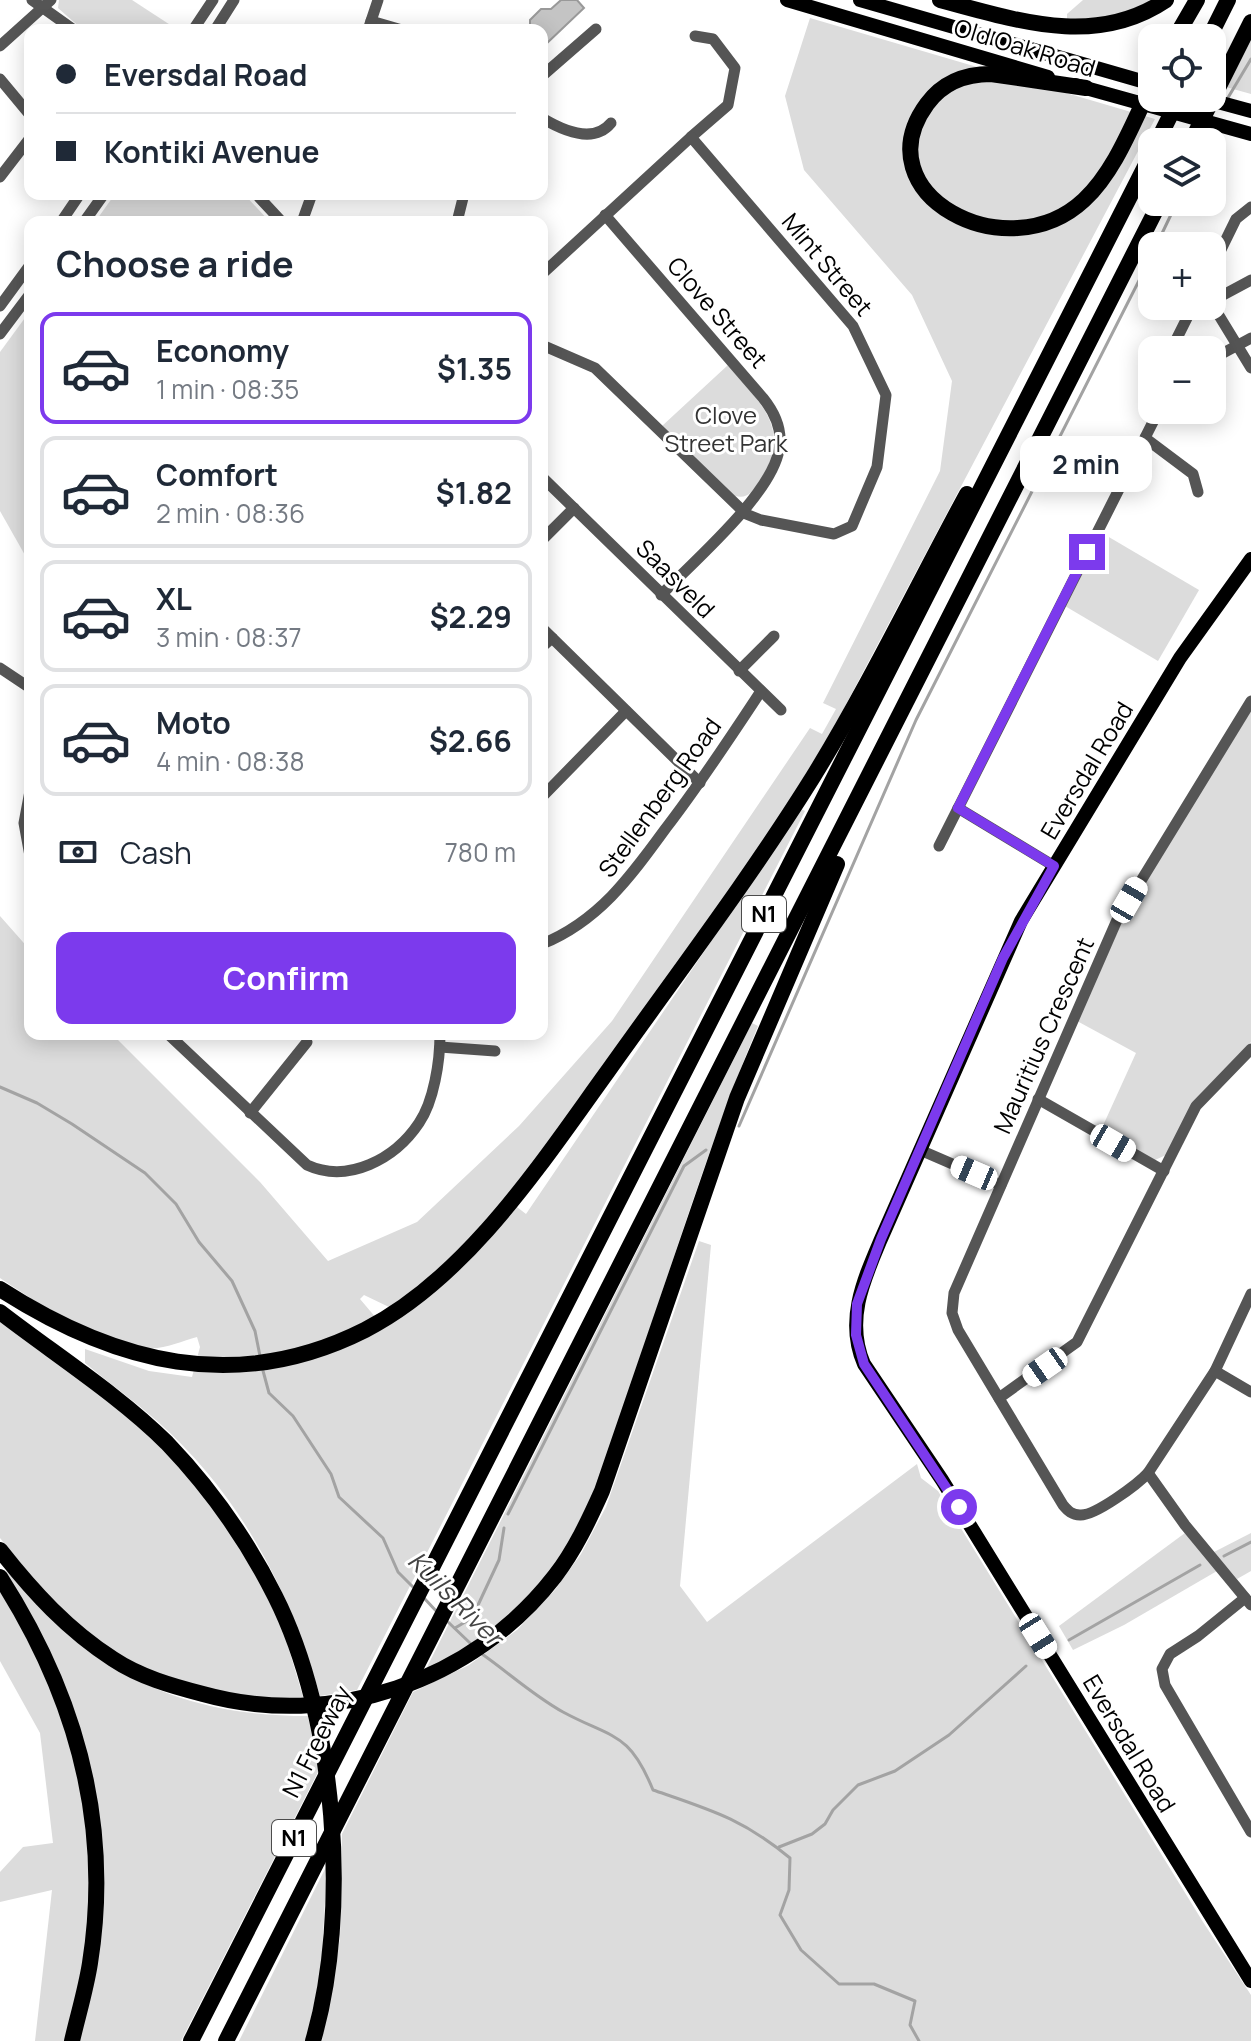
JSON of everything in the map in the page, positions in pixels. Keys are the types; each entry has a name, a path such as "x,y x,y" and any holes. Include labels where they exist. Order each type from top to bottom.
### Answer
{"highway":[{"path":"940,0 1044,25 1074,28 1117,23 1166,0"},
{"path":"1183,24 1197,0"},
{"path":"1216,24 1228,0"},
{"path":"1198,128 1251,22"},
{"path":"1086,88 991,74 975,74 952,82 931,99 916,125 912,153 918,177 937,202 975,224 1018,229 1054,220 1075,209 1101,181 1138,104"},
{"name":"N1","path":"1100,258 1138,181"},
{"name":"N1","path":"226,2041 1153,216"},
{"path":"0,1289 46,1319 111,1347 148,1358 196,1364 264,1362 309,1351 361,1331 424,1290 464,1253 513,1197 570,1122 775,835 835,740 1091,261 1100,258"},
{"name":"N1 Freeway","path":"191,2041 1100,258"},
{"path":"0,1550 23,1580 65,1622 115,1661 150,1678 218,1699 286,1708 374,1697 448,1667 516,1618 556,1575 592,1514 737,1098 896,727"},
{"path":"0,1312 166,1442 223,1510 276,1598 303,1669 323,1753 332,1826 332,1924 313,2041"},
{"path":"0,1577 35,1635 63,1698 80,1753 91,1811 96,1867 95,1917 90,1964 72,2041"}],"main road":[{"name":"Old Oak Road","path":"787,0 1251,134"},
{"name":"Old Oak Road","path":"860,0 1138,80"},
{"path":"1226,104 1248,110"},
{"name":"Eversdal Road","path":"1251,559 1180,658 1014,935 858,1298 858,1352 880,1392 942,1480 1251,1981"}],"street":[{"path":"32,0 47,4 68,24"},
{"path":"197,24 213,0"},
{"path":"219,24 234,0"},
{"path":"370,24 378,0"},
{"path":"25,24 47,4"},
{"path":"0,46 24,25"},
{"path":"548,71 596,29"},
{"path":"548,268 728,105 735,68 713,39 695,36"},
{"path":"0,79 24,108"},
{"path":"548,121 566,131 583,134 598,133 611,123"},
{"name":"Mint Street","path":"691,137 853,326 884,389 887,404 877,467 858,518 849,528 837,533 821,532 761,520 742,512"},
{"path":"0,177 24,146"},
{"path":"262,200 276,216"},
{"path":"1226,239 1236,219 1251,207"},
{"name":"Clove Street","path":"605,215 763,398 776,420 780,440 776,464 742,512 661,595"},
{"path":"0,306 24,273"},
{"path":"1226,294 1251,280"},
{"path":"0,334 24,302"},
{"path":"1222,320 1251,368"},
{"path":"1226,351 1251,338"},
{"path":"548,348 595,368 742,512"},
{"path":"939,846 1152,424"},
{"path":"1145,438 1193,474 1198,492"},
{"name":"Saasveld","path":"548,483 781,710"},
{"path":"548,534 574,508"},
{"path":"548,634 700,783"},
{"path":"739,671 774,636"},
{"path":"548,642 552,638"},
{"path":"0,668 24,684"},
{"name":"Stellenberg Road","path":"548,941 582,923 613,897 700,783 761,691"},
{"name":"Mauritius Crescent","path":"1251,701 1117,920 951,1306 955,1325 1063,1505 1072,1513 1089,1514 1134,1486 1148,1473 1215,1371 1251,1294"},
{"path":"548,791 626,711"},
{"path":"958,808 1054,866"},
{"path":"174,1040 307,1165 320,1171 344,1172 371,1165 403,1142 420,1121 433,1086 440,1040"},
{"path":"250,1113 307,1042"},
{"path":"440,1047 495,1051"},
{"path":"999,1398 1077,1342 1200,1101 1251,1049"},
{"path":"1038,1099 1164,1171"},
{"path":"920,1150 1001,1185"},
{"path":"1215,1371 1251,1392"},
{"path":"1148,1473 1185,1525 1248,1601 1173,1650 1162,1673 1165,1685 1251,1832"}],"green space":[{"path":"59,0 132,0 169,24 76,24 58,8"},
{"path":"1083,0 1155,0 1109,18 1067,22 1067,14"},
{"path":"810,18 1155,119 1150,128 1138,128 1138,151 842,712 771,829 556,1133 495,1210 427,1278 389,1307 364,1295 360,1299 382,1325 513,1204 526,1214 801,809 805,811 357,1690 320,1696 294,1619 258,1546 237,1512 186,1449 85,1363 85,1349 149,1371 192,1377 200,1347 197,1337 159,1348 129,1345 90,1331 0,1278 0,916 24,943 24,1040 118,1040 260,1182 328,1261 417,1222 519,1126 612,1021 810,728 822,734 836,709 823,703 940,471 952,381 912,295 804,170 785,96"},
{"path":"1251,37 1251,94 1226,87"},
{"path":"111,200 250,200 264,216 99,216"},
{"path":"24,319 24,553 0,511 0,352"},
{"name":"Clove Street Park","path":"728,365 762,405 773,432 774,447 769,464 754,489 743,496 735,496 662,426"},
{"path":"1102,533 1199,590 1158,661 1065,606"},
{"path":"1251,711 1251,1042 1200,1094 1166,1155 1155,1160 1101,1130 1136,1053 1077,1021 1127,911"},
{"path":"752,1023 758,1026 710,1151 602,1473 579,1525 548,1574 522,1603 475,1640 425,1671"},
{"path":"699,1241 711,1245 680,1586 707,1622 917,1464 921,1478 938,1491 1251,1995 1251,2041 322,2041 340,1938 342,1834 413,1692 469,1665 517,1630 554,1591 581,1554 606,1507"},
{"path":"0,1320 130,1417 186,1472 248,1556 282,1626 304,1700 225,1695 149,1670 115,1652 83,1629 41,1588 0,1538"},
{"path":"1185,1533 1217,1571 1124,1625 1073,1650 1059,1626"},
{"path":"1251,1533 1251,1571 1237,1579 1214,1552"},
{"path":"7,1571 71,1636 104,1661 140,1681 217,1707 261,1714 308,1716 319,1770 181,2041 76,2041 92,1974 95,1804 3,1573"},
{"path":"0,1588 23,1629 59,1711 82,1796 88,1840 88,1933 65,2041 35,2041 52,1890 0,1902 0,1872 23,1847 53,1843 40,1733 0,1661"},
{"path":"327,1865 321,1972 306,2041 239,2041"}],"building":[{"path":"561,0 577,0 584,8 548,42 548,24 530,24 530,20 541,9 551,9"}],"waterway":[{"path":"1226,101 1251,59"},
{"path":"1163,232 1170,216"},
{"path":"739,1126 916,720 1138,283"},
{"name":"Kuils River","path":"0,1087 37,1103 72,1124 145,1173 176,1204 199,1242 232,1281 255,1331 260,1356"},
{"path":"508,1514 684,1166 706,1150"},
{"name":"Kuils River","path":"262,1367 269,1393 293,1416 331,1474 339,1497 383,1538 398,1572 413,1587"},
{"path":"455,1628 472,1618 499,1560 504,1528"},
{"path":"1224,1556 1251,1542"},
{"path":"1069,1640 1200,1565"},
{"name":"Kuils River","path":"424,1598 438,1613"},
{"name":"Kuils River","path":"447,1621 470,1643"},
{"name":"Kuils River","path":"482,1654 552,1706 618,1739 636,1757 653,1790 741,1825 790,1858 789,1890 780,1915 801,1950 839,1984 874,1984 915,2001 910,2025 919,2041"},
{"path":"779,1847 812,1834 825,1824 833,1810 858,1785 895,1771 949,1735 1026,1666"}],"route":[{"path":"959,1507 864,1364 858,1352 856,1335 857,1304 881,1239 1003,958 1054,866 958,808 1087,552"}]}
